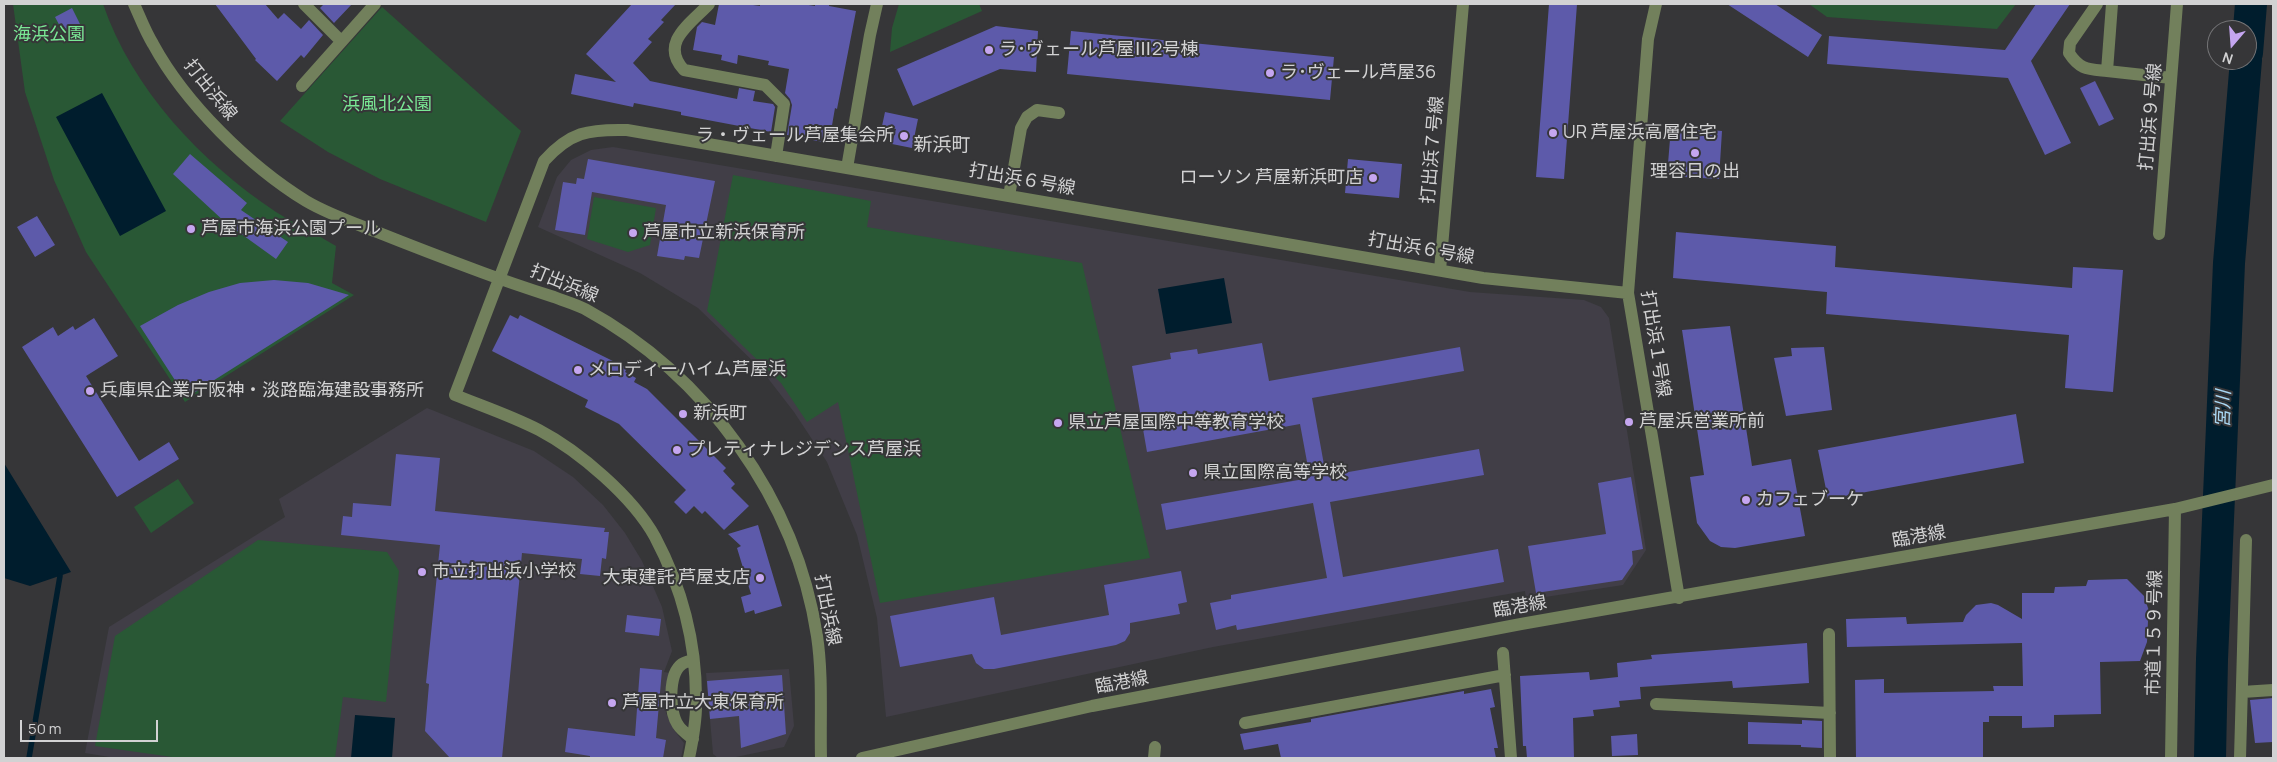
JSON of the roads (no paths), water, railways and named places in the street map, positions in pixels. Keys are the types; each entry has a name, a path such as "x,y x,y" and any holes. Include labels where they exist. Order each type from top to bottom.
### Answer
{"street":[{"name":"打出浜線","path":"134,4 153,44 185,92 229,141 307,202 346,220 583,308 636,341 696,396 736,441 784,525 798,562 810,600 817,638 821,758"},
{"path":"304,4 341,41"},
{"path":"302,86 375,4"},
{"path":"709,4 677,37 673,49 675,60 684,70 765,85 784,104 776,156"},
{"path":"847,168 877,4"},
{"name":"打出浜７号線","path":"1440,270 1462,4"},
{"name":"打出浜１号線","path":"1656,4 1648,39 1628,293 1679,598"},
{"path":"2097,4 2070,44 2069,53 2076,64 2086,69 2172,78"},
{"path":"2107,71 2112,4"},
{"name":"打出浜９号線","path":"2159,234 2178,4"},
{"path":"1009,196 1020,128 1027,117 1037,110 1059,113"},
{"name":"打出浜６号線","path":"694,660 689,628 674,579 654,536 625,498 584,459 539,430 455,395 544,161 559,144 583,132 626,130 1483,278 1628,293"},
{"name":"臨港線","path":"862,758 1092,706 1520,624 1679,598 2174,509 2273,485"},
{"name":"市道１５９号線","path":"2171,758 2174,509"},
{"path":"2240,758 2246,540"},
{"path":"1829,634 1830,758"},
{"path":"1504,653 1511,758"},
{"path":"689,758 692,739 696,699 694,660 681,665 674,676 670,693 673,712 678,725 692,739"},
{"path":"1245,723 1505,675"},
{"path":"2242,692 2273,690"},
{"path":"1656,704 1830,713"}],"water":[{"path":"102,93 166,211 120,236 56,117"},
{"path":"1224,278 1232,323 1166,334 1158,289"},
{"path":"4,463 71,572 30,586 4,578"},
{"path":"355,715 395,718 392,758 351,758"}],"waterway":[{"name":"宮川","path":"2250,20 2251,4"},
{"name":"宮川","path":"2210,758 2212,659 2229,263 2245,70"},
{"path":"29,758 60,576"}],"place":[{"name":"ラ･ヴェール芦屋Ⅲ2号棟","path":"989,50"},
{"name":"ラ･ヴェール芦屋36","path":"1270,73"},
{"name":"UR 芦屋浜高層住宅","path":"1553,133"},
{"name":"ラ・ヴェール芦屋集会所","path":"904,136"},
{"name":"理容日の出","path":"1695,153"},
{"name":"ローソン 芦屋新浜町店","path":"1373,178"},
{"name":"芦屋市海浜公園プール","path":"191,229"},
{"name":"芦屋市立新浜保育所","path":"633,233"},
{"name":"メロディーハイム芦屋浜","path":"578,370"},
{"name":"兵庫県企業庁阪神・淡路臨海建設事務所","path":"90,391"},
{"name":"新浜町","path":"683,414"},
{"name":"芦屋浜営業所前","path":"1629,422"},
{"name":"県立芦屋国際中等教育学校","path":"1058,423"},
{"name":"プレティナレジデンス芦屋浜","path":"677,450"},
{"name":"県立国際高等学校","path":"1193,473"},
{"name":"カフェブーケ","path":"1746,500"},
{"name":"市立打出浜小学校","path":"422,572"},
{"name":"大東建託 芦屋支店","path":"760,578"},
{"name":"芦屋市立大東保育所","path":"612,703"}],"district":[{"name":"新浜町","path":"942,146"}],"park label":[{"name":"海浜公園","path":"49,35"},
{"name":"浜風北公園","path":"387,105"}]}
